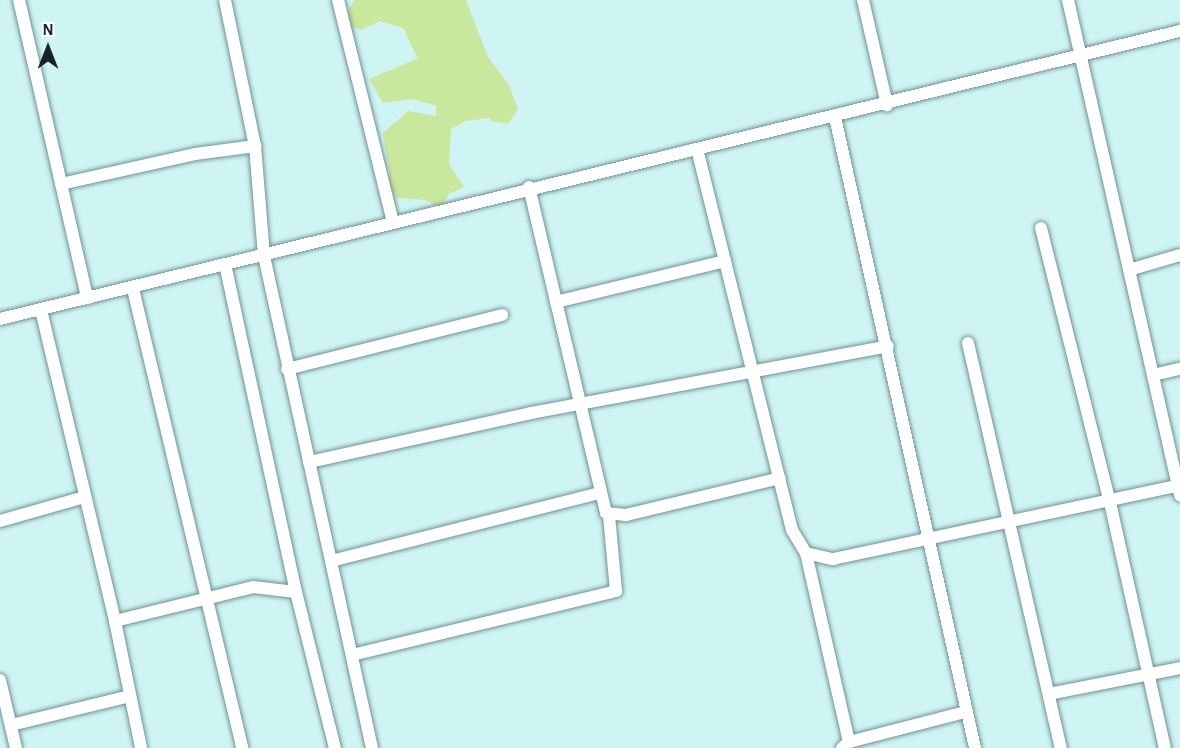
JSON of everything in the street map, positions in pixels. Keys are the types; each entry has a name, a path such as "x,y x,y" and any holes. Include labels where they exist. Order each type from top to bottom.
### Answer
{"street":[{"path":"18,0 87,297"},
{"path":"225,0 255,146 264,256 372,748"},
{"path":"338,0 393,222"},
{"path":"863,0 887,105"},
{"path":"806,553 833,559 929,541 1109,498 1179,488 1083,56 1068,0"},
{"path":"0,319 87,297 133,289 529,187 887,105 1180,31"},
{"path":"835,117 888,346 965,712 975,748"},
{"path":"61,184 195,154 255,146"},
{"path":"697,149 792,530 806,553 846,745 965,712"},
{"path":"352,655 616,591 609,515 599,493 577,404 529,187"},
{"path":"1041,228 1109,498 1165,748"},
{"path":"1129,270 1180,255"},
{"path":"556,302 725,261"},
{"path":"225,264 296,592 335,748"},
{"path":"133,289 242,748"},
{"path":"41,310 84,497 116,621 141,748"},
{"path":"287,369 502,315"},
{"path":"968,343 1011,522 1061,748"},
{"path":"309,462 577,404 599,403 753,370 888,346"},
{"path":"1153,375 1180,369"},
{"path":"609,515 626,515 780,478"},
{"path":"331,561 599,493"},
{"path":"0,521 84,497"},
{"path":"116,621 263,586 296,592"},
{"path":"1049,694 1180,668"},
{"path":"0,680 16,748"},
{"path":"11,725 130,696"}],"green space":[{"path":"355,0 466,0 488,57 509,85 518,109 508,124 491,121 490,118 465,121 451,129 449,164 464,187 449,194 441,208 425,200 398,198 387,186 390,177 383,133 408,111 436,116 436,106 412,99 383,103 369,79 421,57 417,57 403,28 380,21 361,30 347,25 349,8"}]}
